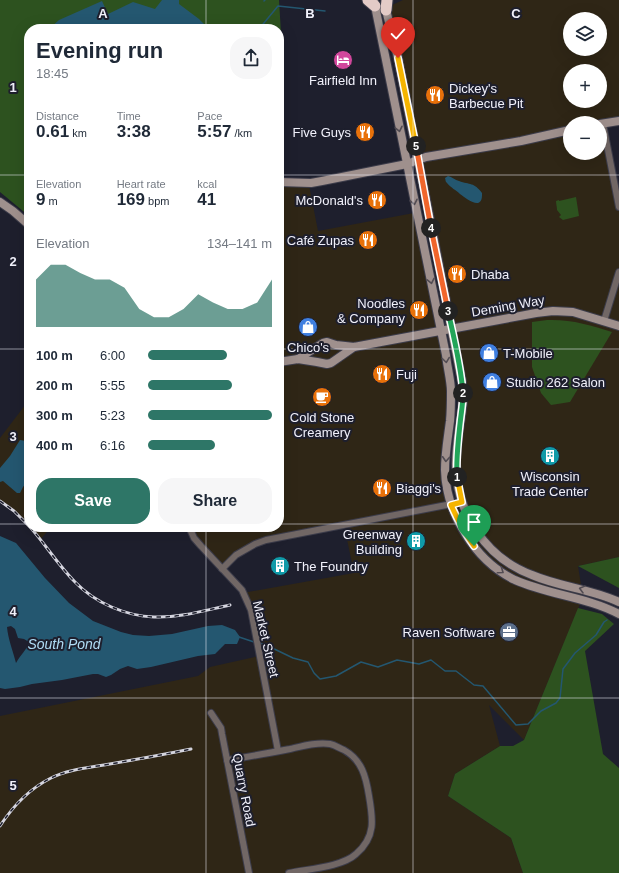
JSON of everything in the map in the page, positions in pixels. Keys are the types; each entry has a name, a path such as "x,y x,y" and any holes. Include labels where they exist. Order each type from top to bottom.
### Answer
{"street":[{"path":"379,3 398,58 462,382 463,398 456,464 462,502 480,536 490,548 515,568 540,578 597,594 619,602"},
{"path":"379,3 407,164 441,331 451,389 450,421 445,458 446,481 451,505 464,533 485,558 502,572 514,579 536,588 592,603 619,614"},
{"path":"607,123 619,121"},
{"path":"284,182 311,183 407,164 433,156 521,141 563,132"},
{"path":"607,152 619,207"},
{"path":"0,202 24,222"},
{"path":"604,321 619,272"},
{"name":"Deming Way","path":"298,359 327,342 354,347 553,311 573,312 619,326"},
{"name":"Deming Way","path":"284,361 298,359 327,364 331,363 354,347"},
{"path":"222,569 236,555 254,544 266,540 462,502"},
{"name":"Market Street","path":"191,532 194,538 242,590 251,610 278,751"},
{"name":"Quarry Road","path":"211,713 221,728 249,873"},
{"path":"228,760 319,744 329,744 346,751 356,759 363,771 367,784 373,822 372,830 363,848 352,858 346,861 289,873"}],"shaded area":[{"path":"403,0 619,0 619,121 607,123 607,116 563,116 563,160 607,160 607,145 619,207 619,557 578,566 583,597 524,740 489,705 500,746 455,774 448,796 511,838 523,873 0,873 0,716 198,676 210,667 259,656 254,624 242,590 248,592 354,573 344,525 258,542 220,568 192,532 284,532 284,184 309,185 318,231 414,213 438,326 446,382 446,410 442,462 448,504 462,502 457,478 463,398 433,213 420,174 390,6"},
{"path":"24,407 24,521 16,512 0,501 0,438"},
{"path":"33,532 47,532 40,540"}],"green space":[{"path":"0,0 279,0 280,24 24,24 24,212 0,192"},
{"path":"576,197 579,216 563,220 559,217 561,215 557,210 556,201"},
{"path":"564,320 612,332 570,402 551,405 541,393 532,367 532,322"},
{"path":"619,557 619,588 578,566"},
{"path":"578,608 602,614 614,624 585,651 603,754 619,768 619,873 523,873 511,838 448,796 455,774 500,746 513,746 524,740"}],"water":[{"path":"162,0 179,0 179,4 204,24 55,24 59,20 102,1 108,14 133,2 155,9"},
{"path":"448,176 477,187 482,193 482,199 480,202 477,203 470,201 452,188 445,178"},
{"path":"20,440 24,441 24,486 20,493 17,493 3,481 0,482 0,468"},
{"name":"South Pond","path":"0,536 16,543 45,578 69,603 93,621 121,632 133,635 149,636 172,634 208,626 222,625 235,630 240,637 237,644 225,644 215,654 198,656 137,669 128,666 106,677 93,674 20,687 5,689 0,688","holes":["11,626 15,629 18,638 29,642 27,648 16,663 9,640 7,627"]}],"waterway":[{"path":"263,24 278,6 325,11"},
{"path":"260,643 293,658 308,662 314,673 320,679 336,676 361,662 378,667 397,660 419,664 431,660 445,671 456,671 474,685 483,686 516,725 528,724 541,711 556,703 560,698 563,669 575,653 596,635 604,622 607,620"},
{"path":"239,637 254,642"}],"railway":[{"path":"0,501 14,511 24,521"},
{"path":"34,532 75,582 101,602 122,611 143,616 164,617 193,613 230,605"},
{"path":"0,826 16,805 29,793 43,782 57,775 191,749"}],"place":[{"name":"Fairfield Inn","path":"343,60"},
{"name":"Dickey's Barbecue Pit","path":"435,95"},
{"name":"Five Guys","path":"365,132"},
{"name":"McDonald's","path":"377,200"},
{"name":"Café Zupas","path":"368,240"},
{"name":"Dhaba","path":"457,274"},
{"name":"Noodles & Company","path":"419,310"},
{"name":"Chico's","path":"308,327"},
{"name":"T-Mobile","path":"489,353"},
{"name":"Fuji","path":"382,374"},
{"name":"Studio 262 Salon","path":"492,382"},
{"name":"Cold Stone Creamery","path":"322,397"},
{"name":"Wisconsin Trade Center","path":"550,456"},
{"name":"Biaggi's","path":"382,488"},
{"name":"Greenway Building","path":"416,541"},
{"name":"The Foundry","path":"280,566"},
{"name":"Raven Software","path":"509,632"}],"route":[{"path":"398,58 462,382 463,398 456,464 462,502 451,505 464,533 474,546"}]}
